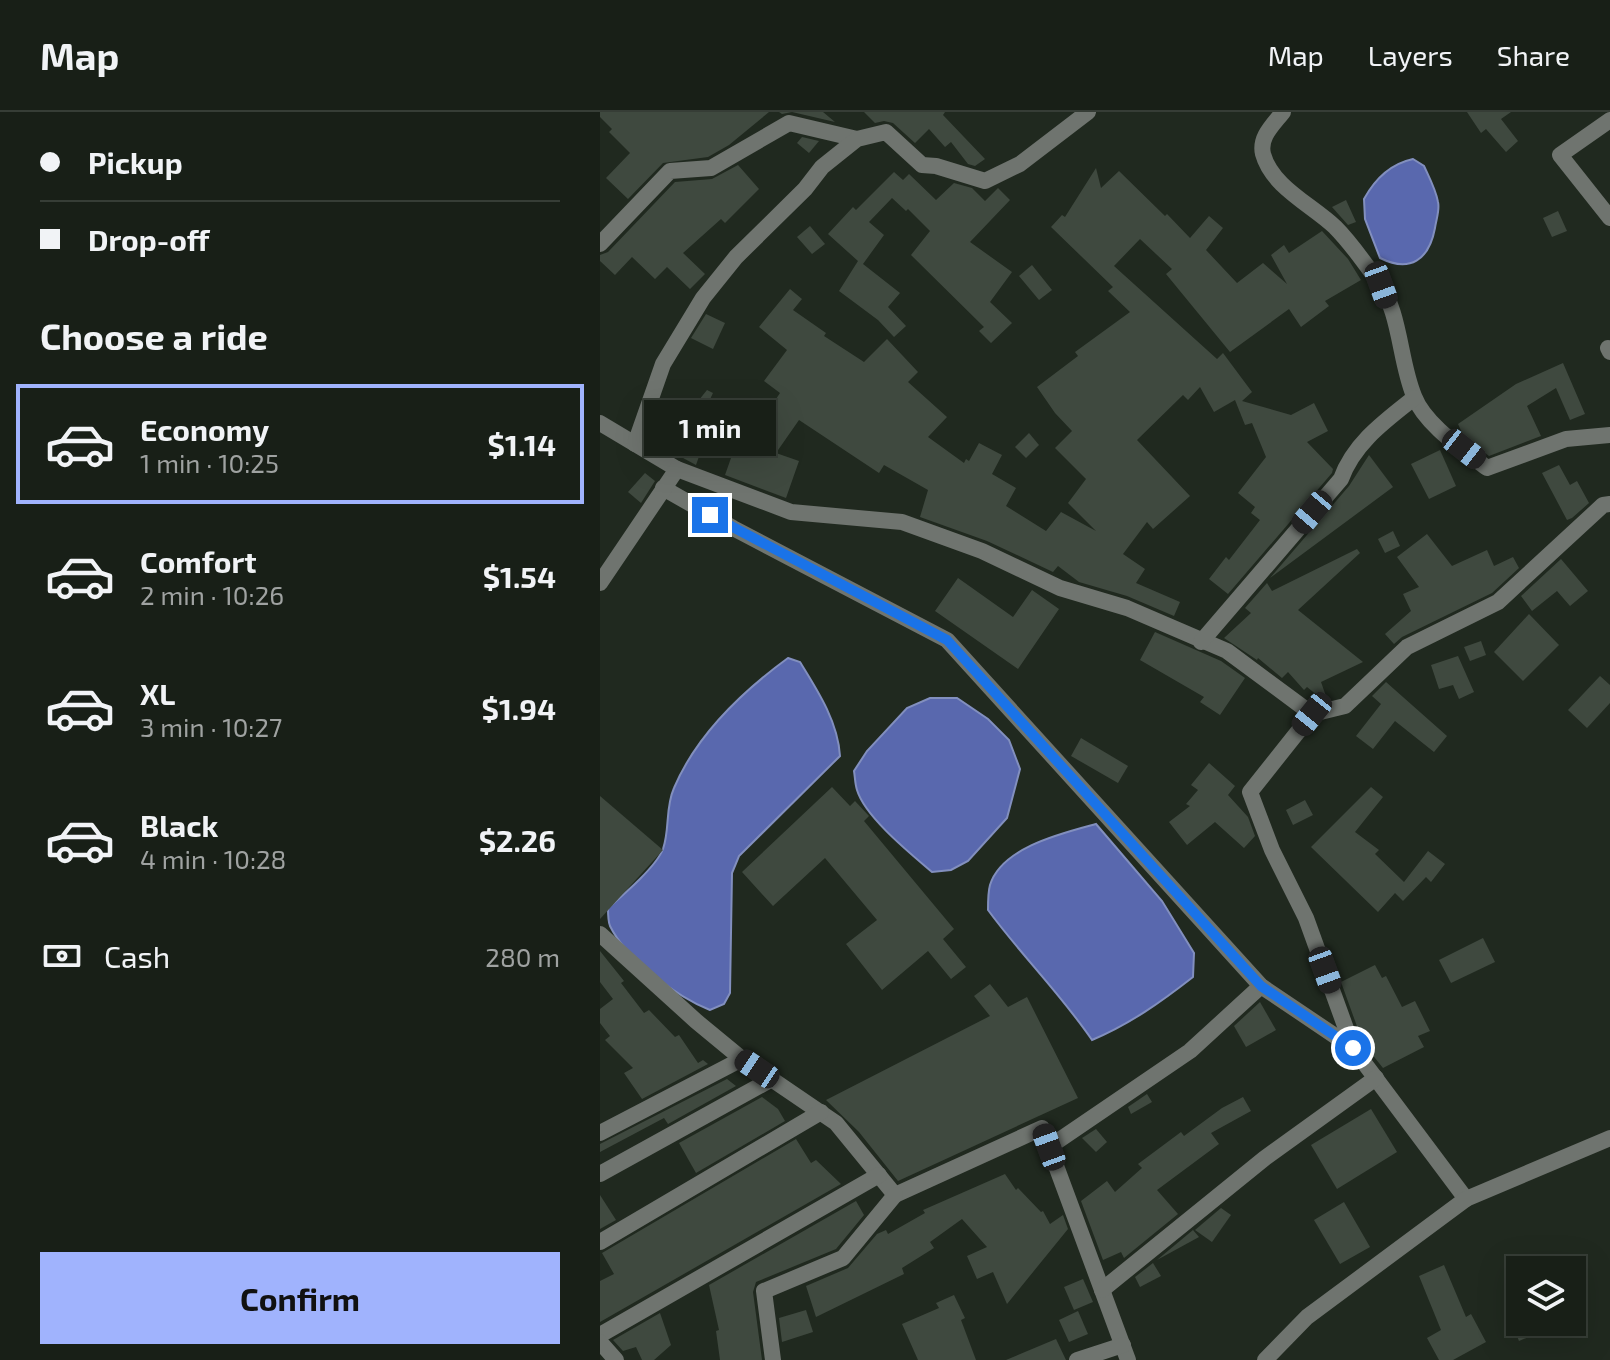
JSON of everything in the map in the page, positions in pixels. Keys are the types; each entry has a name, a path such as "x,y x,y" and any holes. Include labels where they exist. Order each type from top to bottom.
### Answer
{"street":[{"path":"635,444 663,364 703,298 736,257 805,189 822,167 857,139 886,132 922,165 936,166 985,181 1020,164 1088,112"},
{"path":"1283,112 1263,138 1262,151 1269,170 1335,228 1381,285 1401,339 1414,398 1440,431 1487,468 1566,439 1610,435"},
{"path":"1610,120 1560,155 1610,218"},
{"path":"600,244 670,171 711,168 789,123 857,139"},
{"path":"1201,642 1341,479 1348,459 1360,445 1414,398"},
{"path":"600,423 677,469 791,512 902,522 982,551 1060,588 1127,608 1227,651 1312,714"},
{"path":"600,583 677,469"},
{"path":"663,488 947,640 1261,986 1353,1048"},
{"path":"1466,1199 1353,1048 1306,918 1272,850 1250,792 1312,714 1345,706 1407,647 1498,602 1603,505 1610,504"},
{"path":"600,934 742,1059 836,1123 895,1195"},
{"path":"1049,1147 1190,1051 1261,986"},
{"path":"600,1133 742,1059"},
{"path":"1102,1290 1265,1158 1376,1078"},
{"path":"600,1174 772,1079"},
{"path":"600,1242 821,1112"},
{"path":"773,1360 764,1291 843,1258 895,1195 1042,1128 1126,1353 1077,1360"},
{"path":"1265,1360 1307,1317 1466,1199 1610,1138"},
{"path":"600,1335 879,1175"},
{"path":"600,1342 616,1360"}],"water":[{"path":"1413,159 1424,166 1436,193 1438,212 1432,239 1423,256 1409,264 1400,264 1380,258 1365,219 1364,199 1384,173"},
{"path":"788,658 800,662 820,696 835,731 840,756 739,856 732,873 730,993 724,1004 710,1010 668,986 640,964 610,926 608,908 654,864 663,849 671,796 695,750 738,700"},
{"path":"930,698 957,698 988,719 1009,740 1020,769 1007,818 968,861 951,870 932,872 869,812 857,790 854,771 867,751 907,708"},
{"path":"1096,824 1162,901 1194,953 1193,977 1145,1012 1092,1040 988,910 988,904 990,885 997,872 1020,851"}],"building":[{"path":"600,112 769,112 729,145 708,157 663,163 628,199 606,178 630,153 609,132 612,129 600,117"},
{"path":"792,112 823,112 835,122"},
{"path":"864,112 945,112 943,115 985,159 975,166 968,164 951,142 945,147 929,129 915,143 893,123 875,123"},
{"path":"1467,112 1511,112 1501,119 1518,141 1506,152 1486,129 1481,133"},
{"path":"802,137 819,141 809,153 797,143"},
{"path":"738,165 759,189 725,223 721,219 683,253 705,274 690,289 667,267 655,279 632,257 615,275 600,261 600,255 608,252 675,182 712,179"},
{"path":"1096,168 1101,188 1119,171 1190,238 1209,216 1223,228 1206,250 1237,283 1263,263 1287,284 1271,255 1284,245 1289,253 1322,231 1348,259 1361,280 1325,301 1329,306 1301,327 1289,309 1230,352 1166,274 1172,269 1140,239 1114,266 1217,359 1223,353 1252,392 1242,401 1291,415 1314,403 1328,431 1307,442 1333,469 1332,473 1228,594 1209,579 1226,557 1229,560 1260,520 1251,513 1255,507 1238,493 1266,457 1252,423 1245,425 1235,400 1214,412 1200,387 1188,400 1183,395 1137,440 1190,496 1153,529 1147,522 1123,554 1145,569 1136,583 1180,602 1174,616 1127,596 1079,582 1058,566 1053,572 987,541 920,517 928,490 884,465 879,473 799,420 776,453 799,461 786,498 725,475 737,441 759,449 770,408 780,393 764,381 787,350 759,327 790,289 802,299 793,310 826,333 824,336 864,362 887,339 918,372 908,382 947,417 928,437 964,463 966,459 969,461 979,443 1002,455 992,474 1016,488 1006,506 1046,531 1061,512 1096,531 1068,503 1086,479 1055,448 1072,431 1037,387 1078,356 1075,352 1130,312 1108,291 1113,287 1051,227 1062,215 1065,217"},
{"path":"894,172 903,180 909,174 936,200 954,183 972,188 985,201 998,188 1010,200 970,242 1012,272 990,302 1012,323 991,343 979,331 984,327 911,255 930,231 892,198 869,222 884,235 863,264 900,293 888,307 906,326 894,337 878,320 839,291 858,261 828,234 853,207 856,210"},
{"path":"1346,200 1356,222 1348,225 1332,207"},
{"path":"1558,211 1567,231 1552,237 1543,218"},
{"path":"810,226 825,244 812,254 797,237"},
{"path":"1032,265 1052,290 1039,300 1019,276"},
{"path":"706,314 725,323 713,349 691,338"},
{"path":"1563,363 1585,414 1570,420 1556,388 1527,406 1541,436 1489,456 1464,437 1458,424 1516,384"},
{"path":"707,390 713,393 690,441 703,445 696,465 648,439 654,422 666,427 677,410 686,416"},
{"path":"1029,433 1039,445 1026,458 1015,447"},
{"path":"1440,450 1456,486 1429,499 1411,464"},
{"path":"1369,455 1393,487 1270,578 1349,486"},
{"path":"1559,465 1570,485 1577,481 1589,503 1567,520 1542,473"},
{"path":"645,473 655,481 641,503 628,492"},
{"path":"1393,531 1400,546 1385,553 1378,539"},
{"path":"1427,534 1452,566 1487,550 1494,566 1513,557 1519,568 1492,593 1402,637 1394,644 1385,634 1411,611 1403,594 1419,587 1397,557"},
{"path":"1357,549 1360,553 1298,610 1363,662 1321,682 1327,699 1323,700 1307,687 1304,690 1288,672 1282,678 1258,658 1224,638 1251,613 1245,608 1267,583 1272,591"},
{"path":"1561,559 1588,591 1570,606 1557,591 1532,611 1521,596"},
{"path":"958,578 1013,617 1032,590 1059,609 1018,669 935,611"},
{"path":"1529,614 1559,645 1523,681 1494,652"},
{"path":"1155,632 1221,661 1245,678 1220,715 1200,702 1204,697 1140,660"},
{"path":"1481,641 1486,655 1470,661 1464,647"},
{"path":"1458,656 1474,692 1459,699 1453,685 1439,689 1431,665"},
{"path":"1600,676 1610,685 1610,703 1587,728 1568,710"},
{"path":"1386,682 1447,736 1434,752 1395,721 1373,749 1356,736 1381,704 1372,696"},
{"path":"1081,738 1128,766 1118,783 1071,756"},
{"path":"1209,763 1235,786 1228,795 1248,817 1255,836 1244,848 1215,822 1187,845 1169,822 1190,806 1186,804 1198,790 1191,785"},
{"path":"832,787 850,806 855,801 869,816 864,821 954,929 943,939 966,967 951,979 928,951 882,990 846,944 877,920 825,858 773,906 742,872"},
{"path":"1371,787 1383,797 1355,832 1379,850 1375,854 1404,882 1428,851 1445,864 1431,882 1426,877 1403,901 1395,893 1378,912 1311,847"},
{"path":"600,796 663,850 600,919"},
{"path":"1305,800 1313,815 1293,825 1286,810"},
{"path":"1483,938 1495,962 1451,983 1439,960"},
{"path":"600,951 644,1013 649,1010 675,1037 679,1035 698,1063 703,1060 708,1064 642,1099 624,1073 633,1068 605,1040 610,1036 600,1023 600,1009 613,999 600,982"},
{"path":"1375,965 1382,978 1386,976 1402,1007 1415,1001 1430,1031 1418,1036 1424,1047 1383,1068 1363,1043 1341,982"},
{"path":"990,984 1008,1007 1027,997 1078,1098 898,1181 859,1132 826,1100 990,1016 974,996"},
{"path":"1260,1002 1276,1030 1246,1047 1234,1026"},
{"path":"727,1079 736,1086 668,1124 664,1118 600,1152 600,1144"},
{"path":"1147,1094 1152,1102 1131,1114 1128,1107"},
{"path":"762,1097 778,1109 785,1121 696,1173 679,1143"},
{"path":"1243,1097 1251,1111 1211,1133 1219,1144 1157,1190 1178,1214 1124,1258 1121,1252 1103,1260 1081,1201 1107,1181 1115,1192 1142,1168 1138,1164 1181,1132 1184,1136 1222,1108"},
{"path":"1371,1109 1397,1152 1337,1189 1311,1145"},
{"path":"1096,1129 1107,1142 1096,1152 1082,1138"},
{"path":"796,1139 811,1163 816,1160 841,1184 600,1322 600,1281 614,1274 602,1253"},
{"path":"1005,1174 1016,1190 1018,1188 1043,1211 1050,1224 1063,1215 1068,1229 1007,1304 993,1272 977,1279 967,1256 987,1247 962,1219 930,1242 934,1248 902,1268 904,1274 816,1317 806,1286 848,1268 877,1234 886,1230 888,1234 925,1213 923,1210"},
{"path":"600,1195 616,1220 600,1229"},
{"path":"856,1201 864,1215 836,1249 756,1282 753,1292 762,1360 720,1360 716,1331 719,1330 709,1285"},
{"path":"1344,1202 1370,1247 1340,1264 1314,1220"},
{"path":"1221,1208 1231,1215 1212,1242 1195,1230"},
{"path":"1193,1230 1199,1237 1157,1260"},
{"path":"1153,1263 1161,1276 1140,1287 1135,1277"},
{"path":"1444,1265 1466,1317 1471,1314 1486,1342 1453,1360 1439,1360 1427,1338 1441,1330 1419,1276"},
{"path":"1083,1279 1093,1302 1074,1310 1064,1287"},
{"path":"954,1295 965,1318 961,1320 976,1360 918,1360 902,1324 939,1308 936,1303"},
{"path":"806,1310 813,1332 782,1342 779,1318"},
{"path":"1078,1311 1088,1334 1069,1342 1059,1320"},
{"path":"660,1313 671,1345 654,1360 642,1360 636,1347 623,1351 613,1340"},
{"path":"1056,1339 1066,1360 1006,1360"}],"route":[{"path":"710,515 947,640 1261,986 1353,1048"}]}
